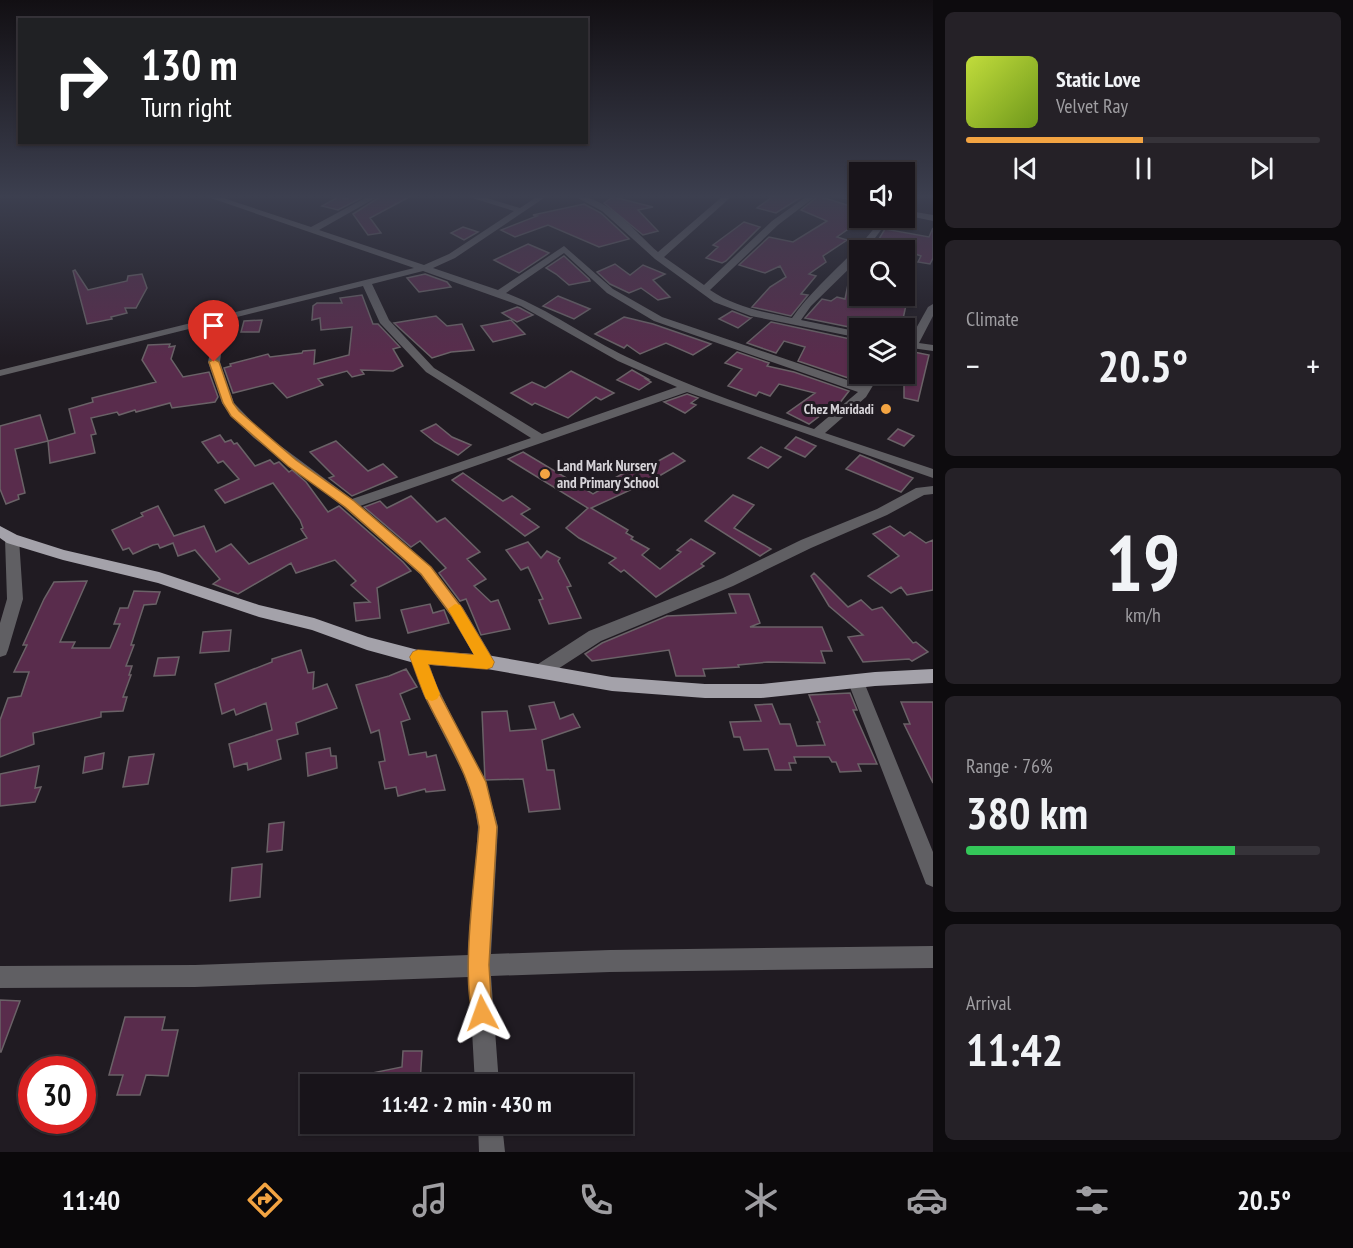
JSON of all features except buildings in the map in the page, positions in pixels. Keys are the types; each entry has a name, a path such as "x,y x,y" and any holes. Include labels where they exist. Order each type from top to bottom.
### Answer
{"main road":[{"path":"6,535 63,555 159,578 259,611 314,624 418,657 487,662 612,684 705,691 761,691 933,676"}],"street":[{"path":"373,250 427,267 537,310 621,359 689,387 933,474"},
{"path":"0,373 311,295 367,284 427,267 462,250"},
{"path":"498,294 563,250"},
{"path":"565,250 610,291 658,319 866,390"},
{"path":"650,250 704,290 741,310 849,333"},
{"path":"658,257 666,250"},
{"path":"704,290 747,250"},
{"path":"794,323 807,304 849,262"},
{"path":"367,284 384,321 430,370 542,439"},
{"path":"915,334 933,307"},
{"path":"228,317 218,339 214,362 228,403 258,435 350,504 426,571 457,612 487,662"},
{"path":"915,345 933,348"},
{"path":"817,434 866,390 869,384"},
{"path":"350,504 689,387"},
{"path":"541,671 595,636 728,582 806,544 882,512 921,491 933,490"},
{"path":"0,650 15,599 6,535"},
{"path":"418,657 431,693 478,782 485,808 488,827 478,965 486,1074"},
{"path":"856,682 933,877"},
{"path":"0,977 195,976 610,961 933,957"},
{"path":"491,1134 492,1152"}],"slow traffic":[{"path":"432,694 418,657 487,662 455,609"}],"place":[{"name":"Chez Maridadi","path":"886,409"},
{"name":"Land Mark Nursery and Primary School","path":"545,474"}],"route":[{"path":"214,362 228,403 235,413 292,463 350,504 426,571 457,612 487,662 418,657 431,693 478,782 485,808 488,827 478,965 482,1013"}]}
